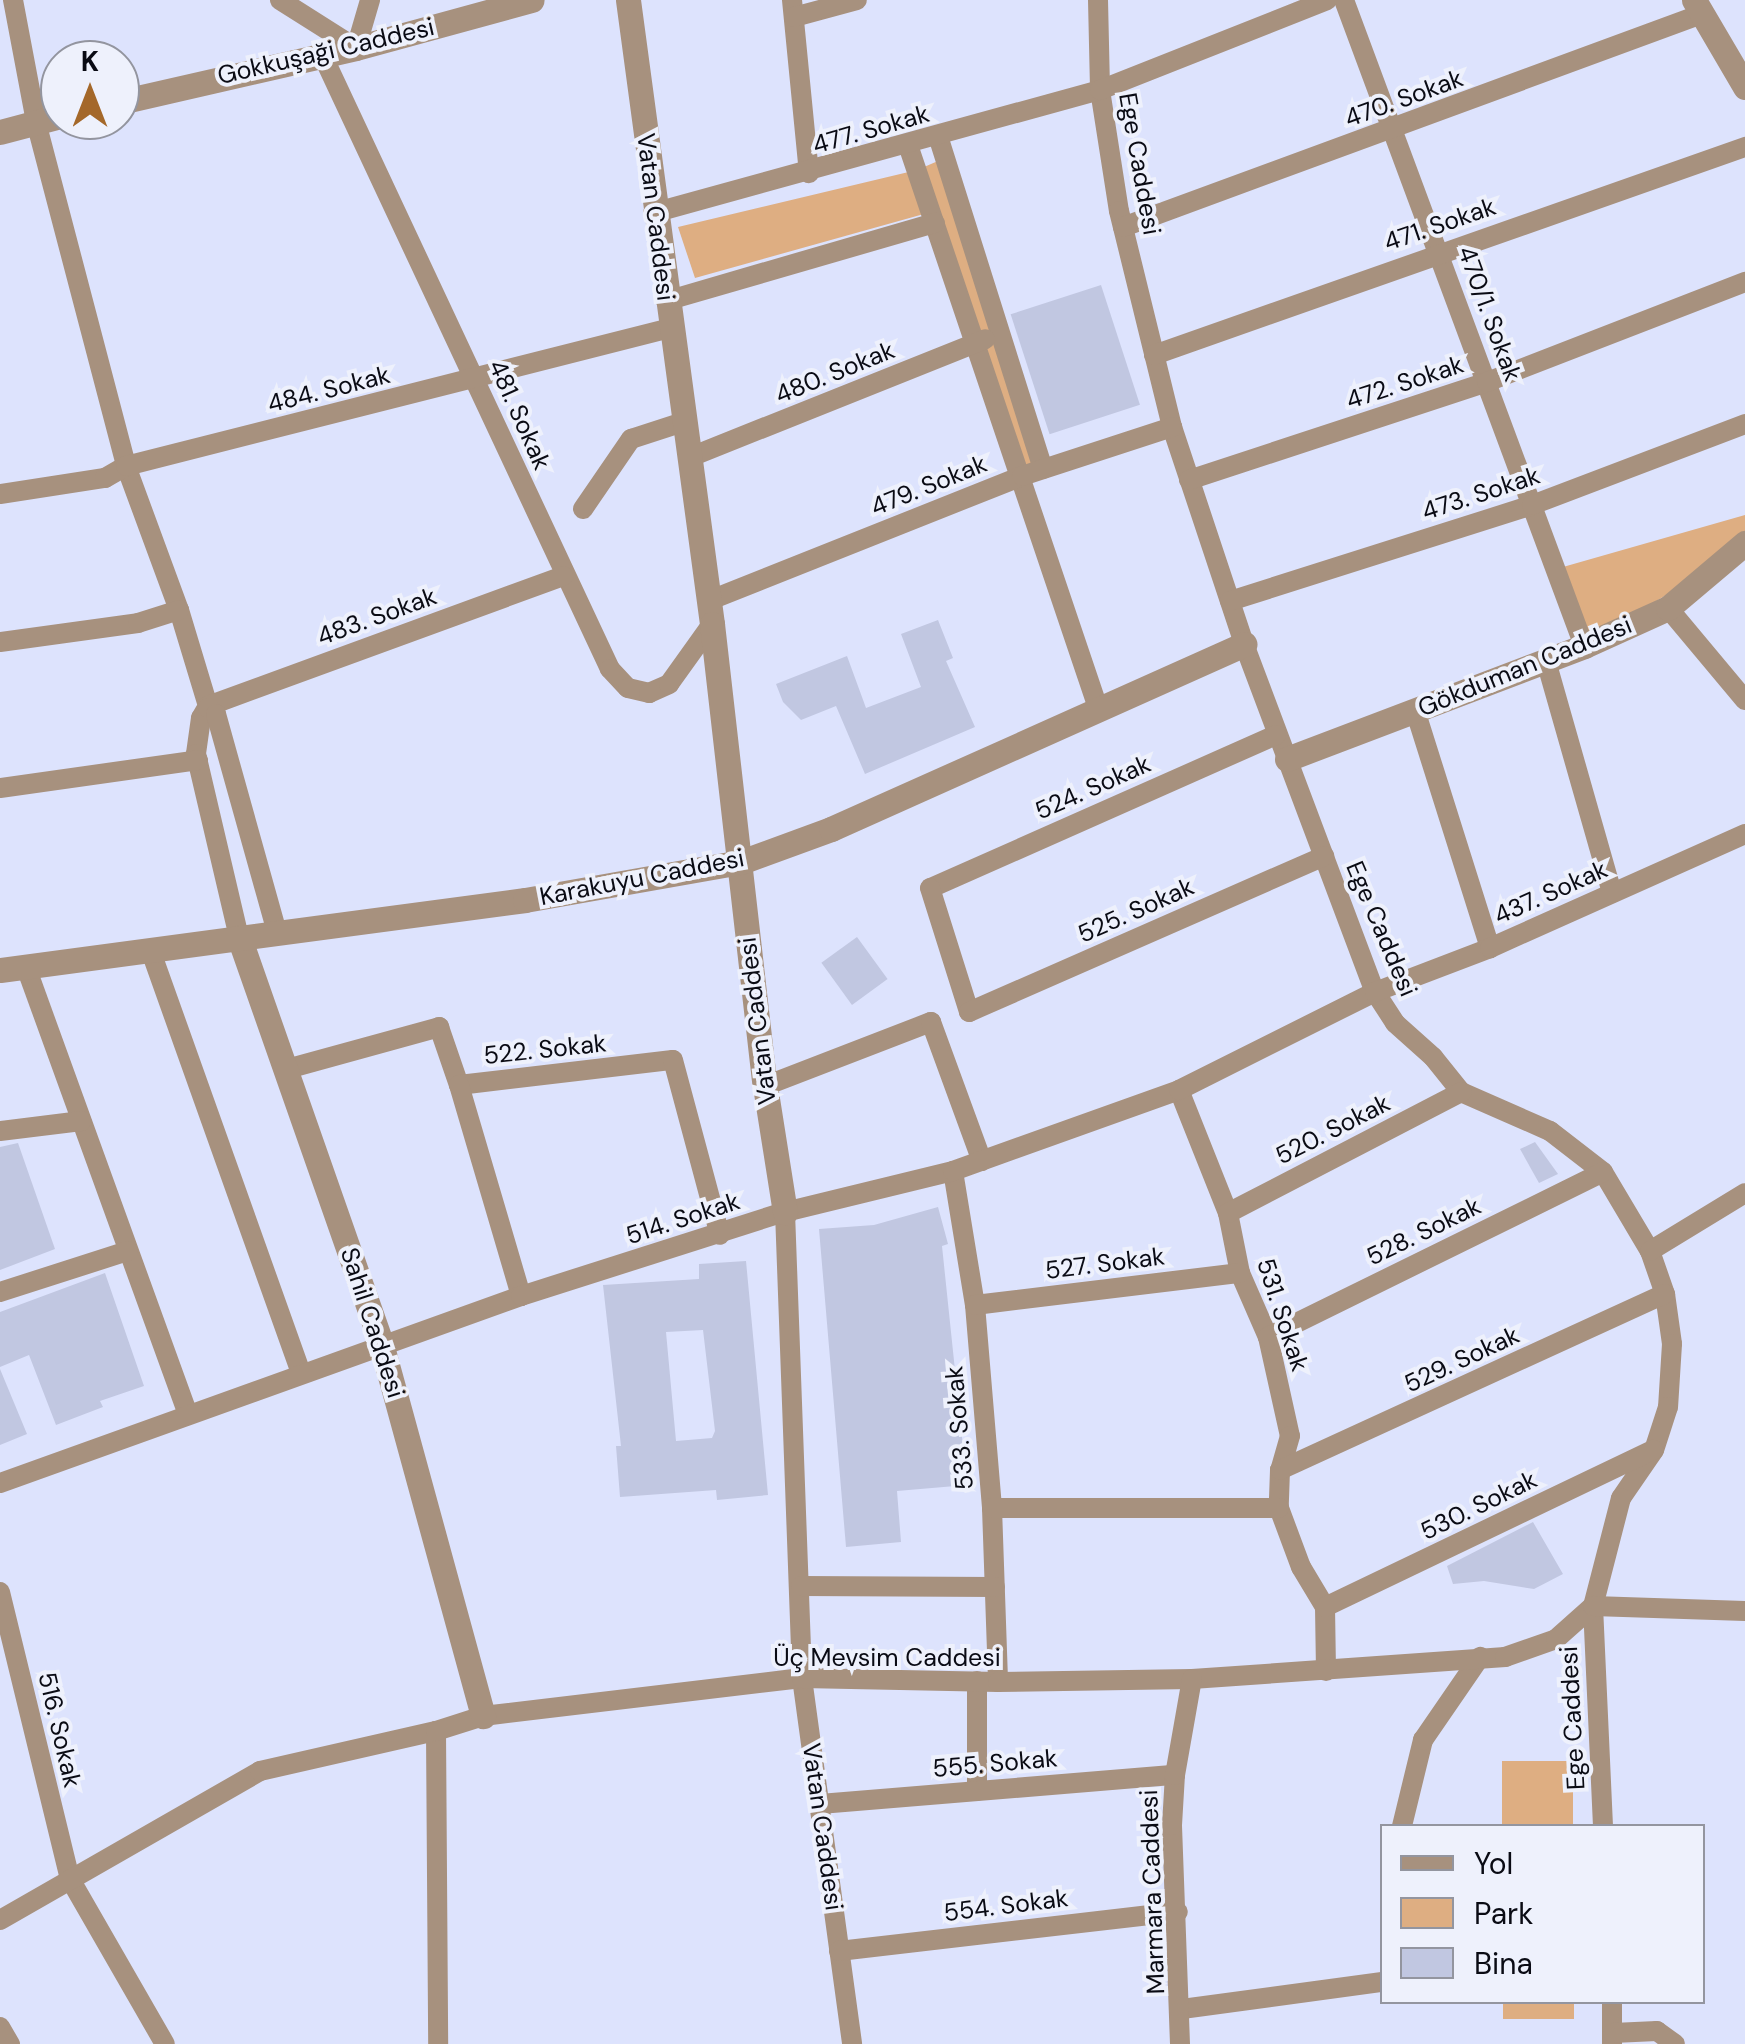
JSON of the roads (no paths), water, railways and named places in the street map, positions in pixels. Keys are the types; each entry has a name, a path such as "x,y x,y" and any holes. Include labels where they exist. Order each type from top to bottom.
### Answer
{"street":[{"path":"13,0 40,93"},
{"path":"280,0 356,48 370,0"},
{"name":"Gokkuşaği Caddesi","path":"140,97 321,52 356,48 532,0"},
{"name":"Vatan Caddesi","path":"628,0 653,212 710,612 764,1086 785,1212 802,1586 802,1678 852,2044"},
{"path":"809,173 793,8 857,0"},
{"name":"Ege Caddesi","path":"1098,0 1100,90 1122,227 1172,426 1276,735 1376,992 1395,1023 1433,1057 1461,1092 1550,1131 1603,1172 1650,1251 1666,1294 1672,1344 1668,1407 1654,1450 1620,1498 1593,1606 1603,1824"},
{"name":"477. Sokak","path":"653,212 809,173 1100,90 1327,0"},
{"name":"470/1. Sokak","path":"1344,0 1584,646"},
{"path":"1698,7 1742,74"},
{"name":"470. Sokak","path":"1122,227 1393,131 1698,7"},
{"name":"481. Sokak","path":"321,52 594,642 628,688 650,694 668,684 710,612"},
{"path":"0,132 40,122"},
{"path":"938,136 1043,469"},
{"path":"53,140 126,466 180,610 208,707 216,714 277,932"},
{"path":"908,145 1098,708"},
{"name":"471. Sokak","path":"1154,355 1439,251 1745,146"},
{"path":"666,302 935,223"},
{"name":"472. Sokak","path":"1189,480 1486,382 1745,282"},
{"name":"484. Sokak","path":"0,494 105,478 126,466 670,328"},
{"name":"480. Sokak","path":"688,458 976,344 999,331"},
{"path":"582,509 631,439 683,422"},
{"name":"473. Sokak","path":"1230,601 1532,504 1745,424"},
{"name":"479. Sokak","path":"710,612 1022,476 1172,426"},
{"name":"Gökduman Caddesi","path":"1287,759 1584,646 1668,608 1745,543"},
{"name":"483. Sokak","path":"208,707 563,576"},
{"path":"1668,608 1745,700"},
{"path":"0,642 138,623 180,610"},
{"name":"Karakuyu Caddesi","path":"8,964 526,900 741,862 831,829 1244,644"},
{"path":"1546,661 1612,893"},
{"path":"208,707 201,718 198,760 240,937"},
{"path":"1415,710 1490,948"},
{"name":"524. Sokak","path":"969,1012 930,888 1276,735"},
{"path":"0,788 198,760"},
{"name":"437. Sokak","path":"1376,992 1490,948 1745,834"},
{"name":"525. Sokak","path":"969,1012 1324,856"},
{"name":"Sahil Caddesi","path":"240,937 381,1343 484,1716"},
{"path":"150,949 302,1372"},
{"path":"8,964 81,1121 188,1414"},
{"name":"514. Sokak","path":"0,1483 381,1343 521,1296 785,1212 982,1161 1180,1090 1376,992"},
{"path":"764,1086 931,1022 982,1161"},
{"name":"522. Sokak","path":"288,1069 439,1027 459,1085 673,1060 720,1235"},
{"path":"459,1085 521,1296"},
{"name":"531. Sokak","path":"1180,1090 1228,1213 1240,1272 1268,1337 1290,1436 1280,1470 1279,1508 1301,1567 1326,1607"},
{"name":"520. Sokak","path":"1228,1213 1461,1092"},
{"path":"0,1132 81,1121"},
{"name":"533. Sokak","path":"953,1171 975,1305 996,1586 976,1791"},
{"name":"528. Sokak","path":"1268,1337 1603,1172"},
{"path":"1650,1251 1745,1193"},
{"path":"0,1292 128,1251"},
{"name":"527. Sokak","path":"975,1305 1240,1272"},
{"name":"529. Sokak","path":"1280,1470 1666,1294"},
{"name":"530. Sokak","path":"1326,1607 1654,1450"},
{"path":"992,1508 1279,1508"},
{"path":"802,1586 996,1586"},
{"name":"516. Sokak","path":"0,1592 5,1627 70,1878 165,2044"},
{"path":"1593,1606 1745,1611"},
{"name":"Üç Mevsim Caddesi","path":"0,1920 260,1771 436,1731 484,1716 802,1678 988,1682 1192,1679 1505,1657 1556,1639 1593,1606"},
{"path":"1326,1607 1326,1671"},
{"path":"1402,1824 1423,1740 1480,1657"},
{"name":"Marmara Caddesi","path":"1181,2044 1172,1825 1175,1775 1192,1679"},
{"path":"436,1731 438,2044"},
{"name":"555. Sokak","path":"820,1804 1175,1775"},
{"name":"554. Sokak","path":"839,1951 1178,1912"},
{"path":"1182,2009 1380,1982"},
{"path":"1612,2004 1612,2038 1657,2031 1675,2044"},
{"path":"0,2028 10,2044"}]}
